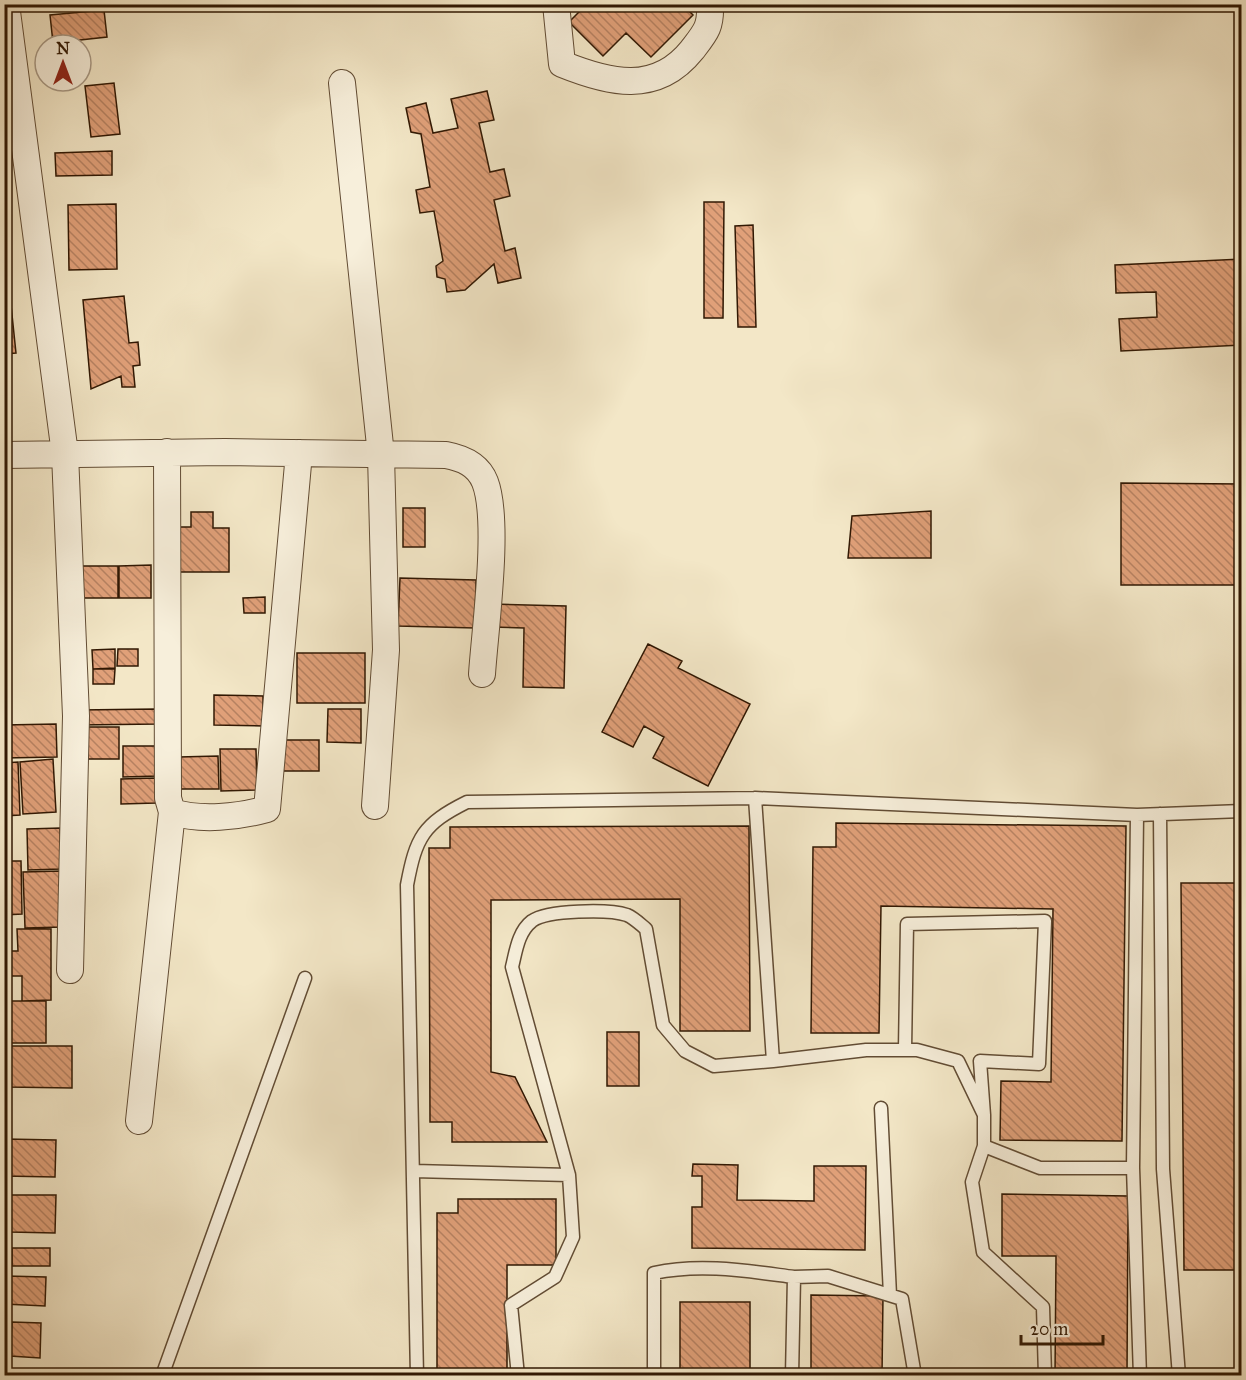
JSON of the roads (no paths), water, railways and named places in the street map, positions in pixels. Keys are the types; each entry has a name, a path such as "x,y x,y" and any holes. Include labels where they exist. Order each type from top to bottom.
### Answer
{"street":[{"path":"6,4 65,454 76,716 70,970"},
{"path":"556,4 562,64 598,78 628,81 657,78 679,66 711,25 710,4"},
{"path":"342,83 381,455 386,650 375,806"},
{"path":"139,1122 172,812 168,798 167,453"},
{"path":"4,455 299,453 446,455 467,459 485,481 492,519 482,674"},
{"path":"172,812 188,817 248,814 267,809 299,453"}],"lane":[{"path":"755,798 774,1060"},
{"path":"417,1376 407,885 414,848 438,817 467,802 755,798 1137,814 1242,811"},
{"path":"1137,814 1133,1168 1140,1376"},
{"path":"1160,814 1163,1169 1179,1376"},
{"path":"518,1376 511,1305 555,1277 573,1238 569,1175 512,967 518,939 530,922 542,915 598,912 629,916 646,929 663,1025 685,1052 714,1066 866,1050 917,1050 957,1061 984,1115"},
{"path":"904,1050 907,924 1045,921 1039,1064 980,1060 984,1146 972,1182 983,1252 1043,1307 1045,1376"},
{"path":"162,1376 305,978"},
{"path":"881,1108 890,1295"},
{"path":"984,1146 1040,1168 1133,1168"},
{"path":"414,1171 569,1175"},
{"path":"654,1376 654,1273 680,1268 717,1268 794,1277 828,1276 902,1299 915,1376"},
{"path":"792,1376 794,1277"}]}
